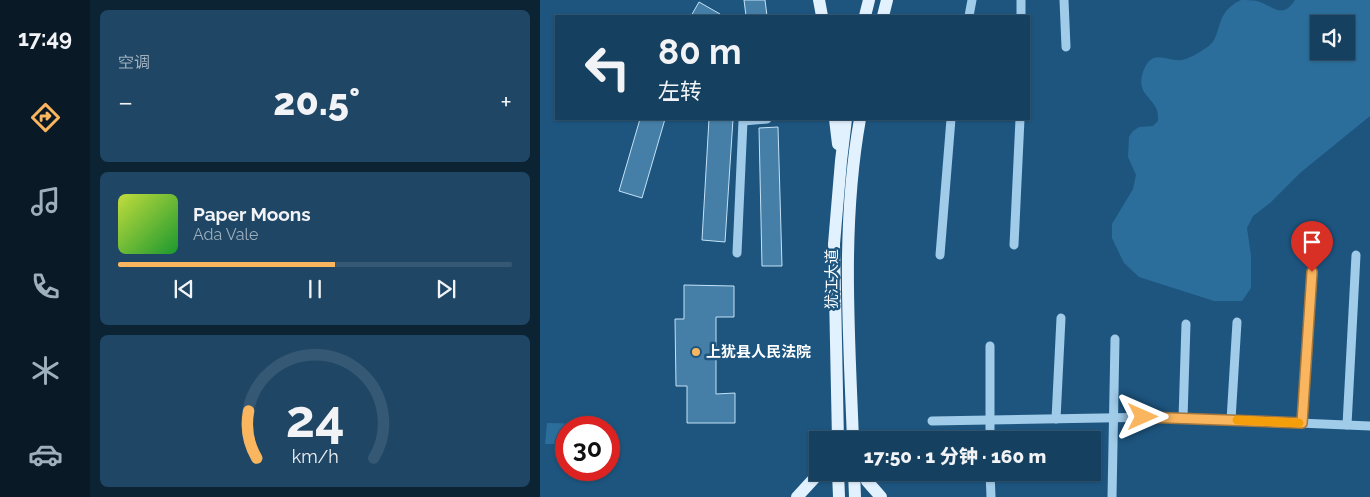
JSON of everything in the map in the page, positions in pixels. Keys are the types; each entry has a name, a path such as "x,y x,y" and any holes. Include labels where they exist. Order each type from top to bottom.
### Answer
{"main road":[{"path":"819,0 822,15"},
{"path":"865,15 869,0"},
{"path":"883,15 887,0"},
{"path":"835,120 840,161"},
{"name":"犹江大道","path":"838,431 834,244 840,161 846,120"},
{"name":"犹江大道","path":"853,431 848,243 853,161 860,120"},
{"path":"797,497 812,481"},
{"path":"838,481 839,497"},
{"path":"854,481 855,497"},
{"path":"867,481 882,497"}],"street":[{"path":"969,15 972,0"},
{"path":"1021,0 1021,15"},
{"path":"1064,0 1066,47"},
{"path":"736,253 743,121 755,120"},
{"path":"940,255 951,120"},
{"path":"1014,245 1020,120"},
{"path":"1347,425 1356,255"},
{"path":"1302,423 1312,272"},
{"path":"1056,419 1061,318"},
{"path":"1231,420 1237,322"},
{"path":"1183,418 1186,324"},
{"path":"1112,497 1112,418 1116,339"},
{"path":"990,346 990,431"},
{"path":"932,421 1183,418 1370,426"},
{"path":"990,481 991,497"}],"shaded area":[{"path":"1241,0 1253,0 1282,10 1290,6 1295,0 1370,0 1370,116 1300,173 1270,203 1253,216 1247,228 1251,256 1251,288 1242,301 1214,301 1139,277 1124,263 1112,238 1112,224 1133,189 1136,175 1128,157 1129,137 1139,127 1153,126 1158,121 1155,105 1143,90 1142,85 1141,79 1147,64 1151,60 1160,57 1182,60 1206,48 1215,38 1226,12 1232,5"},
{"path":"547,423 555,423 555,444 545,444"}],"building":[{"path":"744,0 765,0 767,15 746,15"},
{"path":"699,2 720,14 719,15 692,15"},
{"path":"640,120 665,120 642,198 619,191"},
{"path":"709,120 733,120 725,242 702,240"},
{"path":"778,127 782,266 762,266 759,128"},
{"name":"上犹县人民法院","path":"684,285 734,286 734,317 716,317 716,394 735,393 735,423 687,423 687,386 676,386 675,319 684,319"}],"slow traffic":[{"path":"1237,420 1299,423"}],"place":[{"name":"上犹县人民法院","path":"696,352"}],"route":[{"path":"1143,417 1302,423 1312,272"}]}
